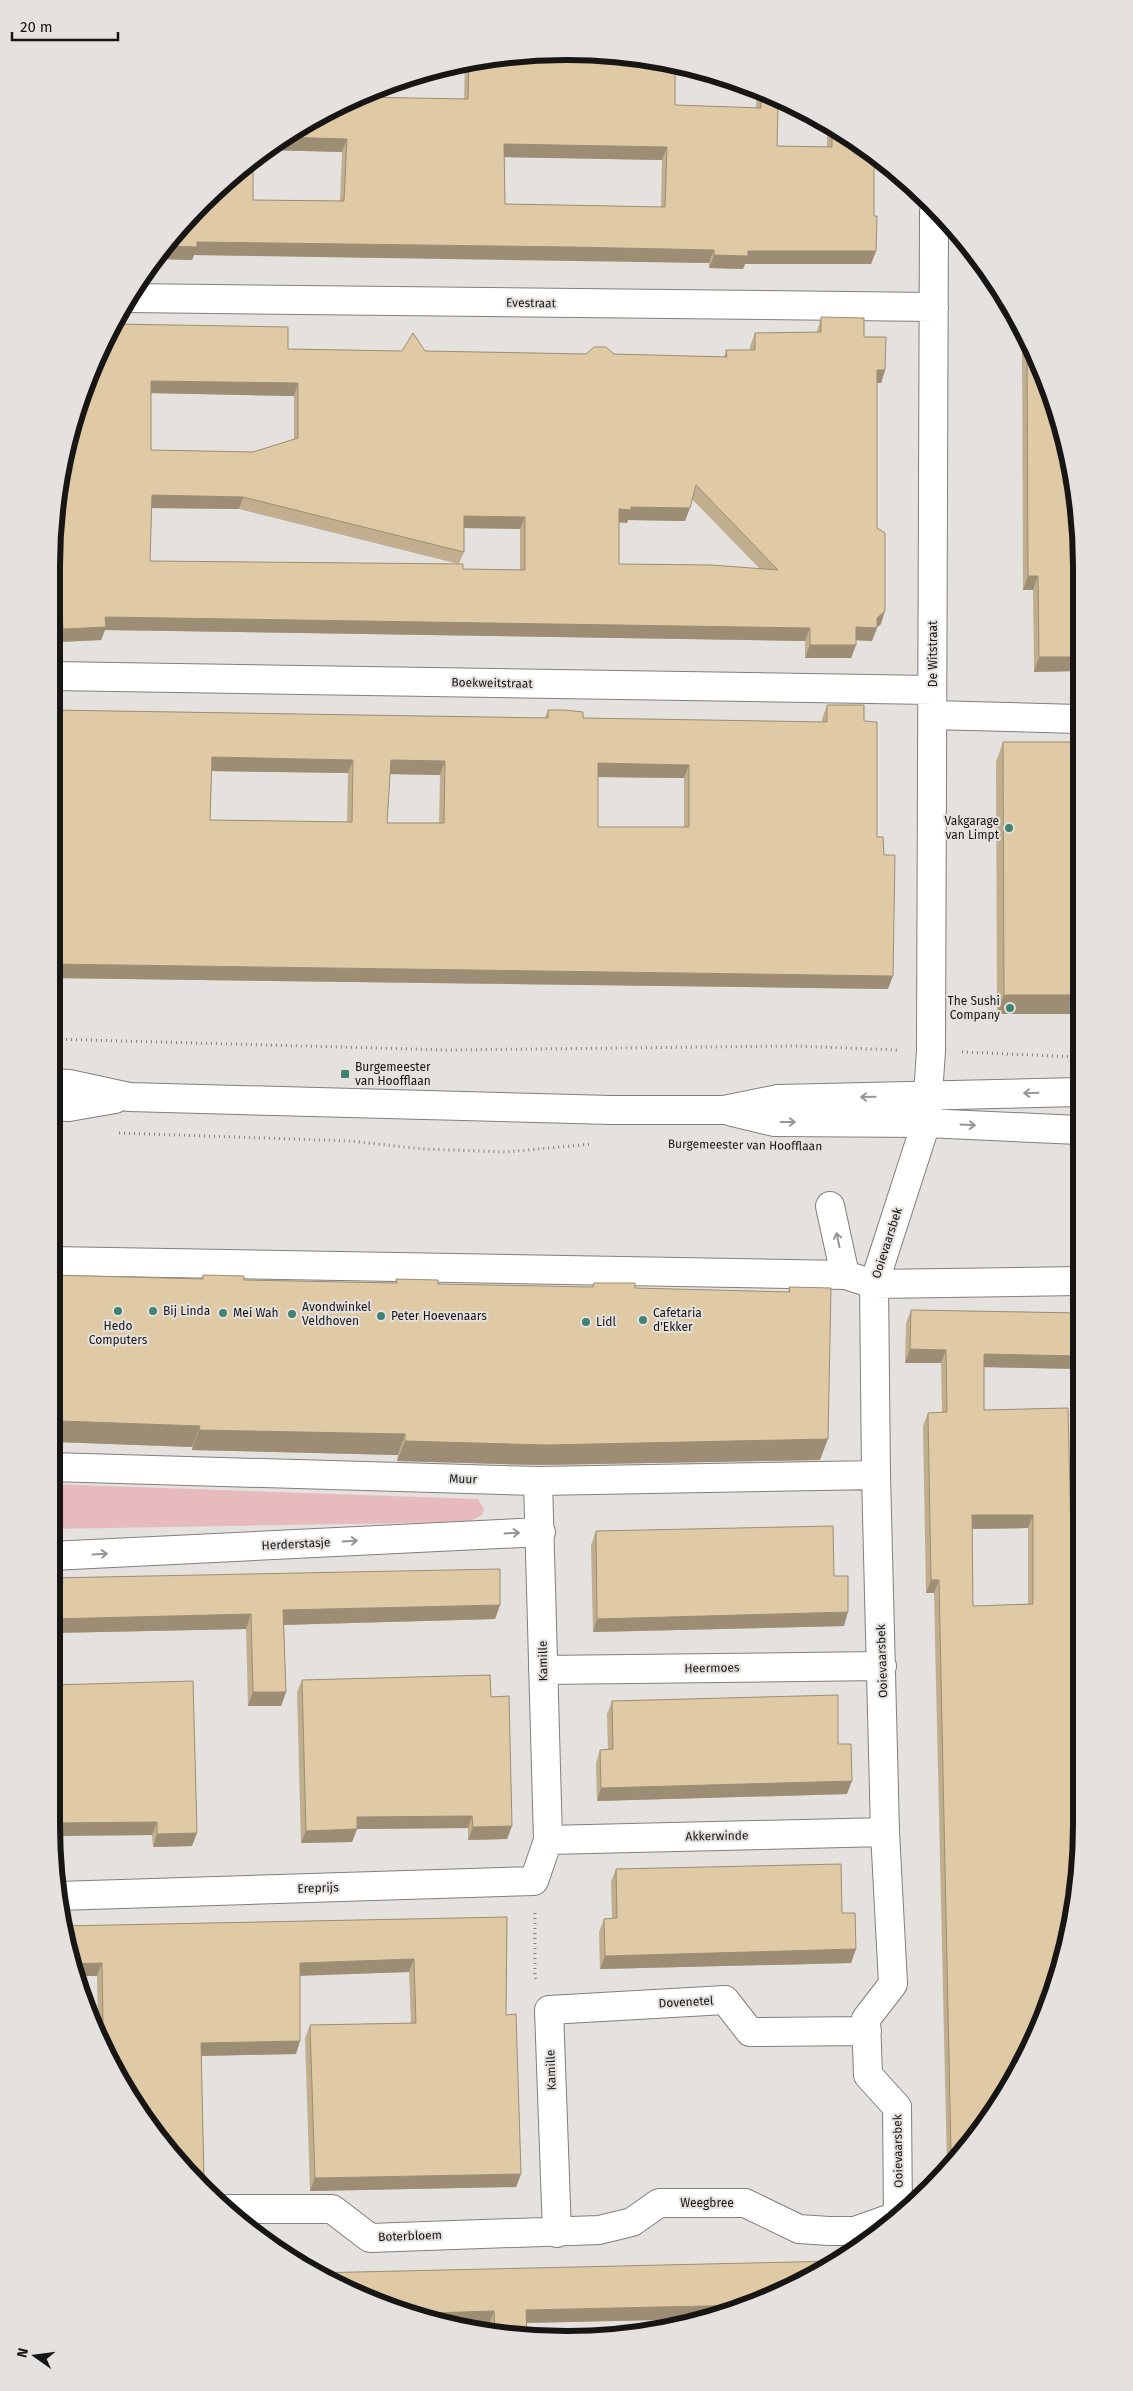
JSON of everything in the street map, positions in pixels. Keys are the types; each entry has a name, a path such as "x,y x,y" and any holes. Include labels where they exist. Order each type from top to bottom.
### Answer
{"street":[{"name":"De Witstraat","path":"929,1096 931,1051 934,218"},
{"name":"Evestraat","path":"137,298 934,307"},
{"name":"Boekweitstraat","path":"60,676 932,703 1073,718"},
{"name":"Burgemeester van Hoofflaan","path":"60,1084 129,1097 601,1109 724,1110 778,1099 1073,1092"},
{"name":"Ooievaarsbek","path":"899,2206 897,2107 868,2075 866,2019 893,1984 885,1832 876,1475 874,1284 926,1123 929,1096"},
{"name":"Burgemeester van Hoofflaan","path":"60,1106 69,1107 129,1097"},
{"name":"Burgemeester van Hoofflaan","path":"724,1110 774,1122 926,1123 1073,1130"},
{"path":"830,1206 845,1275"},
{"path":"60,1261 845,1275 874,1284 1073,1281"},
{"name":"Muur","path":"60,1467 538,1481 876,1475"},
{"name":"Kamille","path":"538,1481 541,1532 548,1840"},
{"name":"Herderstasje","path":"60,1556 541,1532"},
{"name":"Heermoes","path":"543,1670 882,1666"},
{"name":"Akkerwinde","path":"548,1840 885,1832"},
{"path":"534,1881 548,1840"},
{"name":"Ereprijs","path":"65,1896 534,1881"},
{"name":"Dovenetel","path":"549,2010 725,2000 750,2032 867,2030"},
{"name":"Kamille","path":"549,2010 557,2233"},
{"name":"Weegbree","path":"513,2232 557,2233 599,2230 632,2222 659,2203 745,2203 799,2229 855,2231 880,2222"},
{"name":"Boterbloem","path":"239,2210 332,2209 370,2238 513,2232"}],"path":[{"path":"60,1039 448,1050 793,1046 1073,1057"},
{"path":"111,1133 350,1141 423,1149 507,1152 598,1144"},
{"path":"534,1881 536,1977 549,2010"}],"shaded area":[{"path":"60,1484 478,1499 484,1509 482,1515 468,1522 60,1529"}],"building":[{"path":"566,60 633,64 675,72 675,105 761,108 761,99 778,108 777,146 832,147 832,135 874,164 874,216 877,216 876,251 748,251 748,256 714,255 714,250 572,247 197,242 197,247 175,246 208,208 253,169 253,200 344,201 347,139 297,137 342,112 377,97 468,99 469,70 500,64","holes":["504,144 667,147 665,207 505,204"]},
{"path":"821,317 864,318 864,337 886,337 885,370 877,370 877,528 885,533 885,611 877,618 877,628 856,627 856,645 810,645 810,628 105,617 106,627 63,629 62,614 60,614 61,533 64,500 70,468 77,435 87,404 112,342 122,324 288,327 288,349 402,351 413,333 425,351 586,354 594,347 606,347 614,354 727,357 726,350 755,350 755,333 821,332","holes":["151,381 298,383 298,438 253,452 151,450","696,485 778,570 711,565 619,564 619,509 631,510 631,507 690,508","152,495 243,497 464,552 464,516 525,517 525,570 463,569 463,564 150,561"]},
{"path":"1027,356 1056,435 1069,500 1073,566 1073,657 1039,657 1038,576 1028,576"},
{"path":"827,705 864,705 864,721 877,722 877,837 883,837 884,855 895,855 893,976 60,964 60,710 548,718 548,710 564,710 583,712 583,718 827,722","holes":["212,757 353,760 352,822 210,820","391,760 445,761 444,823 387,823","598,763 689,765 689,827 598,827"]},
{"path":"1003,742 1073,742 1073,995 1004,995"},
{"path":"60,1275 203,1279 203,1275 244,1276 244,1280 397,1283 396,1279 438,1280 438,1284 593,1287 594,1283 635,1283 635,1288 790,1292 789,1287 831,1288 828,1439 546,1445 405,1441 405,1434 199,1430 200,1426 61,1421 61,1426"},
{"path":"911,1310 1073,1313 1073,1356 984,1354 984,1410 1068,1408 1071,1535 1073,1535 1072,1858 1069,1891 1056,1956 1034,2018 1021,2049 988,2106 951,2153 939,1580 931,1580 928,1413 947,1412 946,1350 910,1349","holes":["972,1515 1033,1515 1033,1604 973,1606"]},
{"path":"833,1526 834,1576 848,1576 848,1612 597,1619 596,1531"},
{"path":"500,1569 500,1605 283,1610 286,1692 253,1692 251,1614 60,1619 60,1578"},
{"path":"490,1675 491,1697 509,1696 512,1826 473,1827 472,1816 357,1817 357,1829 306,1831 302,1680"},
{"path":"193,1681 197,1833 157,1834 157,1822 60,1823 60,1685"},
{"path":"838,1695 838,1744 851,1744 852,1781 601,1788 600,1750 613,1749 612,1701"},
{"path":"841,1864 842,1913 855,1913 856,1949 605,1956 604,1919 617,1918 616,1869"},
{"path":"507,1917 506,2015 516,2014 521,2174 315,2178 310,2025 416,2023 414,1959 300,1963 300,2041 201,2043 204,2178 165,2133 145,2106 112,2049 101,2022 103,2022 102,1963 79,1964 71,1926"},
{"path":"823,2261 791,2279 724,2306 526,2310 527,2329 495,2326 494,2311 432,2313 429,2310 423,2310 373,2292 330,2273"}],"place":[{"name":"Vakgarage van Limpt","path":"1009,828"},
{"name":"The Sushi Company","path":"1010,1008"},
{"name":"Burgemeester van Hoofflaan","path":"345,1074"},
{"name":"Hedo Computers","path":"118,1311"},
{"name":"Bij Linda","path":"153,1311"},
{"name":"Mei Wah","path":"223,1313"},
{"name":"Avondwinkel Veldhoven","path":"292,1314"},
{"name":"Peter Hoevenaars","path":"381,1316"},
{"name":"Cafetaria d'Ekker","path":"643,1320"},
{"name":"Lidl","path":"586,1322"}]}
